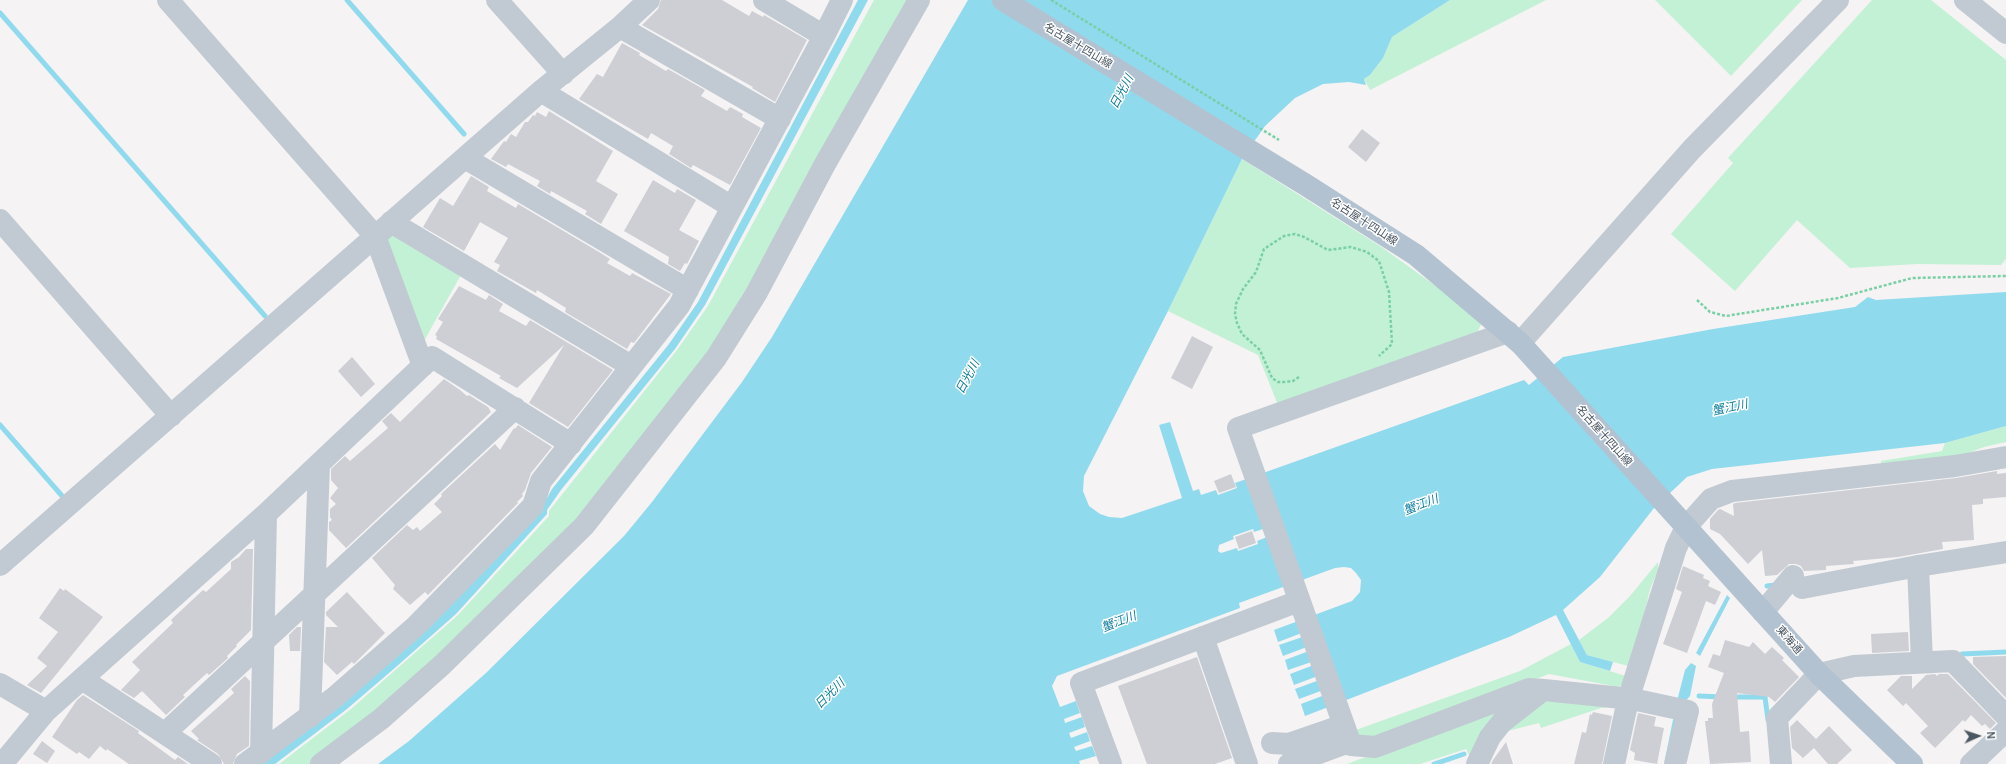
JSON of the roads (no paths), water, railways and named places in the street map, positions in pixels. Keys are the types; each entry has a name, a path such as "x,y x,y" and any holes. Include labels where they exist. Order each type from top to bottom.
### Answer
{"main road":[{"name":"名古屋十四山線","path":"1003,0 1306,184 1416,255 1514,338 1671,510"},
{"name":"東海通","path":"1671,510 1819,674 1912,764"}],"street":[{"path":"168,0 375,236 423,366"},
{"path":"497,0 563,74"},
{"path":"0,564 541,91 620,27 649,0"},
{"path":"764,0 824,36"},
{"path":"253,758 310,717 416,626 533,506 541,481 679,306 780,119 842,0"},
{"path":"321,764 381,719 442,665 584,526 711,364 756,294 825,164 919,0"},
{"path":"1675,764 1688,710 1628,700 1529,689 1375,747 1351,745 1238,428 1514,338 1692,149 1838,0"},
{"path":"1965,0 2006,33"},
{"path":"620,27 780,119"},
{"path":"541,91 732,207"},
{"path":"465,158 688,290"},
{"path":"0,220 171,416"},
{"path":"391,222 631,366"},
{"path":"2,764 46,711 266,514 432,357 571,444"},
{"path":"165,734 515,408"},
{"path":"1614,764 1628,700 1666,577 1686,527 1711,499 1732,491 1954,466 2006,457"},
{"path":"310,717 319,464"},
{"path":"253,758 263,643 266,514"},
{"path":"1763,612 1798,582 1918,566 2006,552"},
{"path":"1918,566 1922,662"},
{"path":"1111,764 1081,683 1299,601"},
{"path":"1203,637 1247,764"},
{"path":"1782,764 1777,718 1819,674 1854,666 1953,661 2006,716"},
{"path":"82,679 211,764"},
{"path":"0,684 46,711"},
{"path":"1477,764 1490,737 1502,722 1517,709 1544,690"},
{"path":"1272,743 1289,744 1343,724"},
{"path":"1290,764 1343,724"},
{"path":"1971,764 2006,731"}],"water":[{"path":"858,0 868,0 705,305 675,349 561,490 547,510 547,514 456,614 396,667 347,709 275,764 260,764 542,507 552,489 669,344 698,302"},
{"path":"968,0 1450,0 1392,37 1383,58 1370,75 1364,79 1366,85 1349,82 1323,84 1295,98 1265,126 1242,159 1168,311 1084,476 1083,491 1089,506 1100,514 1109,517 1122,518 1182,498 1159,425 1170,422 1193,491 1199,489 1201,495 1216,490 1218,495 1237,488 1235,483 1524,380 1529,385 1563,357 1713,329 1855,307 1868,297 1876,300 2006,292 2006,426 1945,443 1712,469 1687,477 1654,508 1600,577 1563,610 1587,655 1613,662 1610,671 1580,662 1556,615 1509,637 1305,716 1301,704 1338,690 1337,685 1299,699 1295,689 1333,675 1331,671 1294,685 1290,674 1327,660 1326,657 1288,670 1285,660 1322,646 1320,642 1283,656 1279,645 1317,632 1315,628 1278,642 1274,630 1352,601 1360,592 1361,580 1351,568 1344,567 1335,568 1239,603 1240,608 1057,676 1052,686 1060,707 1076,701 1080,713 1064,719 1065,723 1082,717 1085,727 1069,733 1071,738 1087,732 1090,741 1074,747 1076,751 1092,746 1096,756 1079,761 1080,764 378,764 409,741 486,673 624,536 652,502 742,382 772,337","holes":["1278,524 1280,532 1257,541 1258,544 1238,551 1237,548 1221,553 1218,551 1219,545 1234,539 1233,536 1253,529 1254,532"]},
{"path":"1727,595 1730,598 1700,656 1696,653"},
{"path":"1691,663 1696,666 1690,696 1683,704 1664,764 1685,670"}],"waterway":[{"path":"347,0 464,134"},
{"path":"0,13 265,316"},
{"path":"0,425 63,497"},
{"path":"1767,586 1776,585"},
{"path":"1962,654 2006,652"},
{"path":"1699,696 1722,697"},
{"path":"1732,697 1765,697 1768,720"},
{"path":"1434,764 1464,754"}],"water label":[{"name":"日光川","path":"1122,92"},
{"name":"日光川","path":"968,377"},
{"name":"蟹江川","path":"1730,408"},
{"name":"蟹江川","path":"1421,505"},
{"name":"蟹江川","path":"1119,622"},
{"name":"日光川","path":"830,694"}]}
